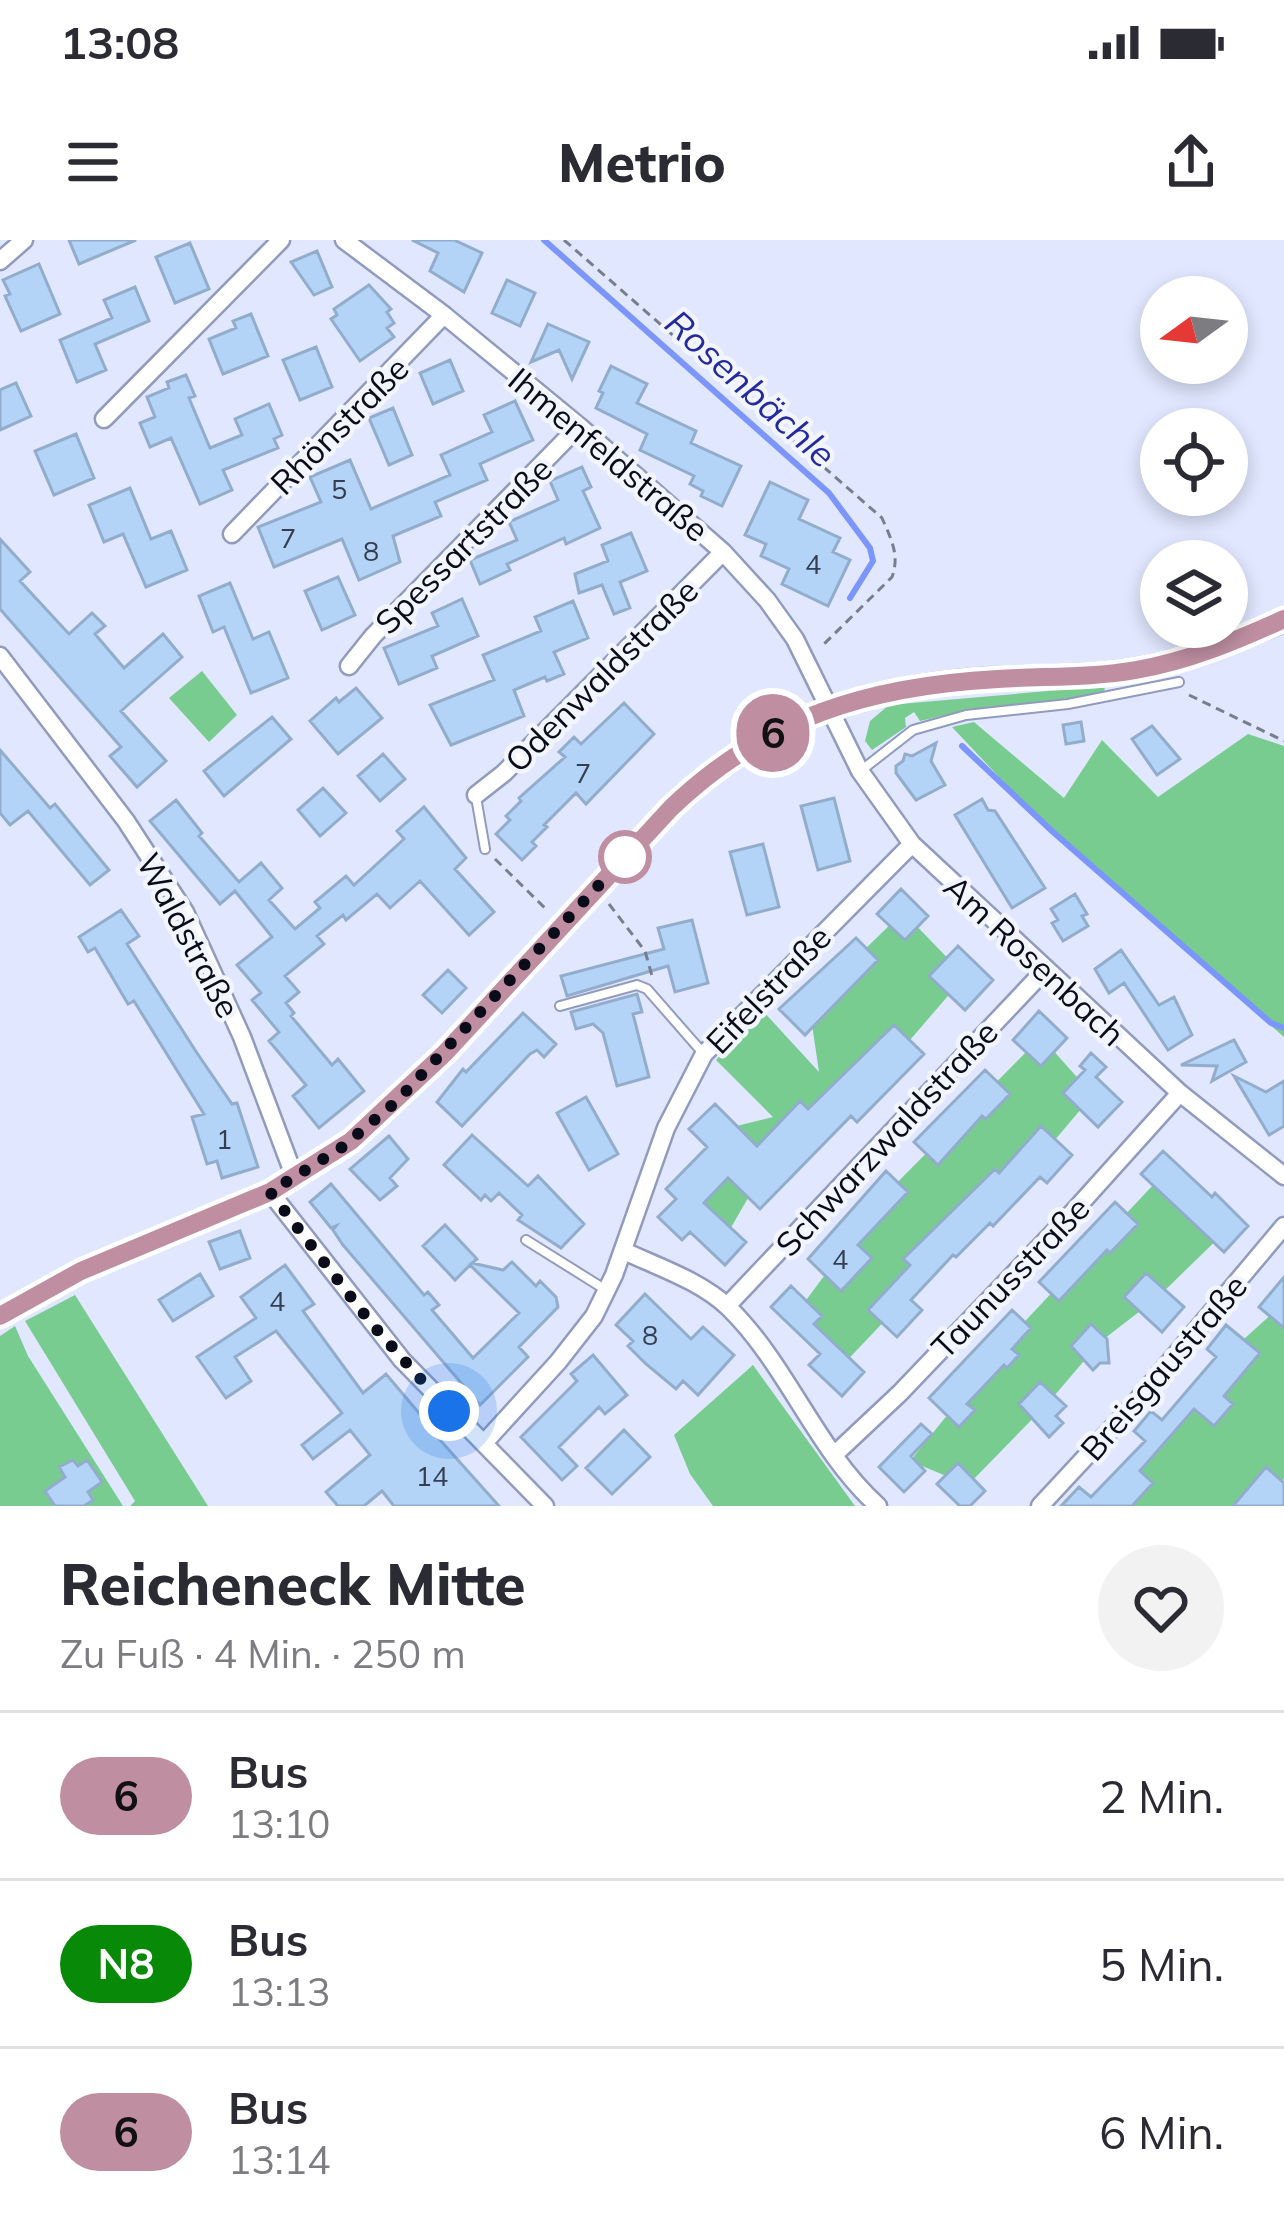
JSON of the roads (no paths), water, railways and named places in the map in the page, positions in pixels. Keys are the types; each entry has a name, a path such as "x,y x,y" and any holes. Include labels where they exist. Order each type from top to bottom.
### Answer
{"street":[{"path":"0,261 24,240"},
{"path":"104,419 281,240"},
{"name":"Ihmenfeldstraße","path":"344,240 579,426 723,552 767,600 807,658 829,708"},
{"name":"Rhönstraße","path":"232,534 444,315"},
{"name":"Spessartstraße","path":"349,666 579,426"},
{"name":"Odenwaldstraße","path":"476,795 504,773 723,552"},
{"path":"0,1316 81,1271 270,1192 351,1141 397,1101 671,808 710,773 762,739 829,708 925,685 1116,684 1284,620"},
{"name":"Waldstraße","path":"0,656 126,821 185,912 242,1036 295,1178"},
{"name":"Am Rosenbach","path":"829,708 860,771 912,844 1180,1093 1284,1176"},
{"name":"Eifelstraße","path":"484,1443 594,1316 624,1251 666,1128 704,1054 912,844"},
{"name":"Schwarzwaldstraße","path":"727,1306 1045,970"},
{"name":"Taunusstraße","path":"834,1455 1073,1212 1180,1093"},
{"path":"270,1192 402,1360 545,1506"},
{"name":"Breisgaustraße","path":"1040,1506 1131,1408 1284,1226"},
{"path":"624,1251 686,1280 727,1306 765,1352 834,1455 878,1506"}],"lane":[{"path":"860,771 913,730 966,715 1116,684 1180,682"},
{"path":"476,795 485,849"},
{"path":"560,1006 637,985 647,989 704,1054"},
{"path":"526,1240 607,1291"}],"waterway":[{"name":"Rosenbächle","path":"544,240 829,493 870,548 873,561 850,598"},
{"name":"Rosenbächle","path":"962,746 1271,1023 1284,1028"}]}
